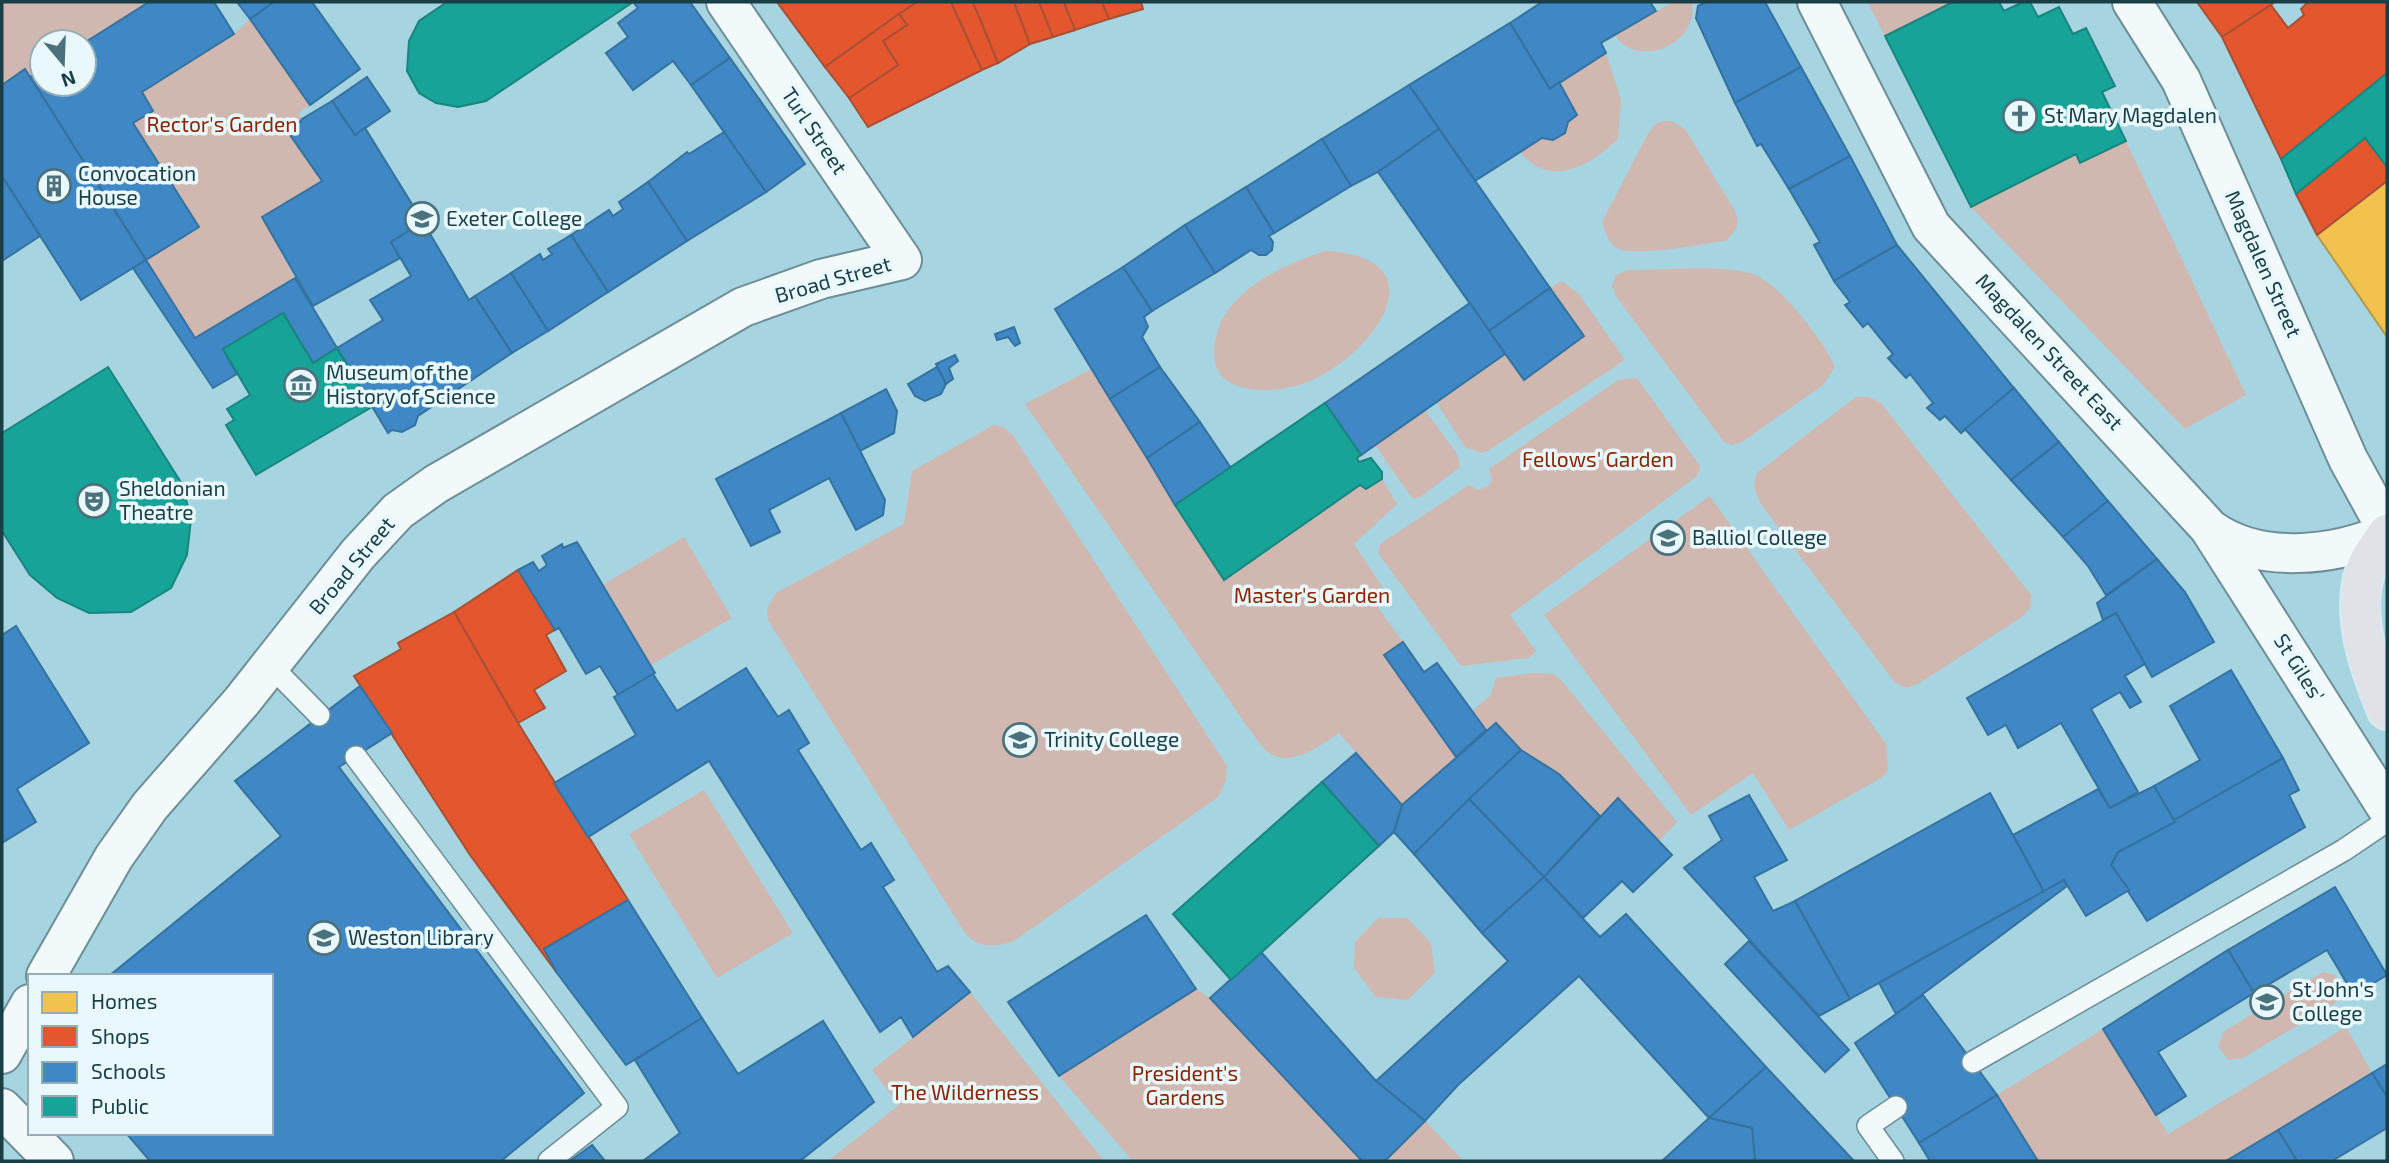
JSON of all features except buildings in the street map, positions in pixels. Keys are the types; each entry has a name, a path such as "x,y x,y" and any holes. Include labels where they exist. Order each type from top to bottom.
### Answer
{"main road":[{"path":"2387,532 2367,566 2362,610 2367,656 2387,710"}],"street":[{"name":"Turl Street","path":"726,2 902,260"},
{"name":"Magdalen Street East","path":"1816,2 1931,226 2210,529 2236,545 2275,552 2334,550 2360,545 2387,532"},
{"name":"Magdalen Street","path":"2132,2 2182,80 2348,459 2387,532"},
{"name":"Broad Street","path":"47,974 114,857 150,806 271,666 358,554 398,511 436,484 743,307 821,279 902,260"},
{"name":"St Giles'","path":"2210,529 2387,808"},
{"path":"2,1054 28,1007"},
{"path":"2,1108 28,1134"},
{"path":"28,1135 54,1161"}],"lane":[{"path":"271,666 319,715"},
{"path":"356,757 617,1107 549,1161"},
{"path":"1973,1062 2344,849 2387,821"},
{"path":"1893,1161 1868,1126 1896,1107"}],"green space":[{"path":"2,2 149,2 98,34 98,28 28,28 28,74 25,70 2,85"},
{"path":"1673,2 1692,2 1692,17 1677,40 1665,47 1638,51 1625,46 1615,35"},
{"path":"1867,2 1953,2 1885,36"},
{"name":"Rector's Garden","path":"250,19 310,105 298,113 302,119 290,135 322,181 262,217 295,278 195,338 146,260 199,226 133,123 153,110 142,92 234,34"},
{"path":"1606,53 1621,100 1618,139 1595,158 1570,170 1544,169 1532,163 1520,152 1542,138 1553,140 1565,133 1568,122 1576,115 1559,82"},
{"path":"1662,121 1672,121 1685,129 1735,211 1738,220 1736,227 1726,241 1636,251 1615,247 1608,239 1602,222 1645,139 1653,126"},
{"path":"2126,141 2246,395 2185,429 1971,207 2076,154 2081,163"},
{"path":"1325,251 1364,258 1385,274 1389,295 1381,319 1363,343 1339,364 1311,381 1269,390 1243,388 1232,384 1217,368 1214,356 1215,341 1223,318 1236,301 1258,282 1298,261"},
{"path":"1720,269 1750,273 1761,278 1799,313 1835,367 1823,385 1742,442 1732,445 1724,442 1616,296 1612,286 1616,275 1627,270"},
{"name":"Fellows' Garden","path":"1562,281 1579,294 1625,360 1488,451 1481,453 1465,447 1437,403 1505,354 1524,379 1583,336 1550,288"},
{"name":"Master's Garden","path":"1091,369 1224,580 1360,485 1367,489 1382,479 1397,504 1354,544 1385,591 1374,602 1403,642 1384,655 1456,757 1402,805 1339,733 1305,753 1286,758 1268,752 1247,726 1025,404"},
{"name":"Fellows' Garden","path":"1637,378 1700,466 1697,476 1510,615 1536,651 1529,658 1461,666 1378,553 1380,544 1469,485 1478,490 1489,486 1492,479 1489,469 1618,380"},
{"path":"1856,397 1869,397 1881,403 2031,595 2030,608 2022,617 1918,684 1907,688 1895,683 1761,504 1755,488 1758,472"},
{"name":"Fellows' Garden","path":"1425,410 1457,454 1460,467 1419,498 1412,498 1375,445"},
{"path":"994,425 1005,428 1012,434 1227,766 1226,780 1218,797 1014,941 1001,945 976,942 965,933 768,620 767,609 776,593 904,524 912,471"},
{"path":"1710,496 1886,744 1888,770 1883,777 1789,830 1753,773 1691,815 1544,615"},
{"path":"684,537 732,618 651,665 604,584"},
{"path":"1534,673 1554,674 1563,682 1677,822 1659,841 1619,799 1600,816 1559,774 1521,750 1496,723 1486,730 1472,711 1490,696 1496,678"},
{"path":"704,790 793,933 717,978 629,834"},
{"path":"1378,918 1407,918 1431,943 1435,973 1408,1000 1376,997 1354,968 1355,942"},
{"path":"2323,972 2335,975 2343,989 2340,1000 2243,1058 2228,1060 2218,1046 2224,1031"},
{"name":"President's Gardens","path":"1196,989 1210,998 1362,1161 1133,1161 1059,1076"},
{"name":"The Wilderness","path":"970,992 1104,1161 828,1161 899,1105 872,1070"},
{"path":"2346,1027 2372,1073 2226,1161 2038,1161 1997,1095 2103,1029 2168,1134"},
{"path":"1425,1121 1464,1161 1385,1161"}],"place":[{"name":"St Mary Magdalen","path":"2020,116"},
{"name":"Convocation House","path":"54,186"},
{"name":"Exeter College","path":"422,219"},
{"name":"Museum of the History of Science","path":"301,385"},
{"name":"Sheldonian Theatre","path":"94,501"},
{"name":"Balliol College","path":"1668,538"},
{"name":"Trinity College","path":"1020,740"},
{"name":"Weston Library","path":"324,938"},
{"name":"St John's College","path":"2267,1002"}]}
